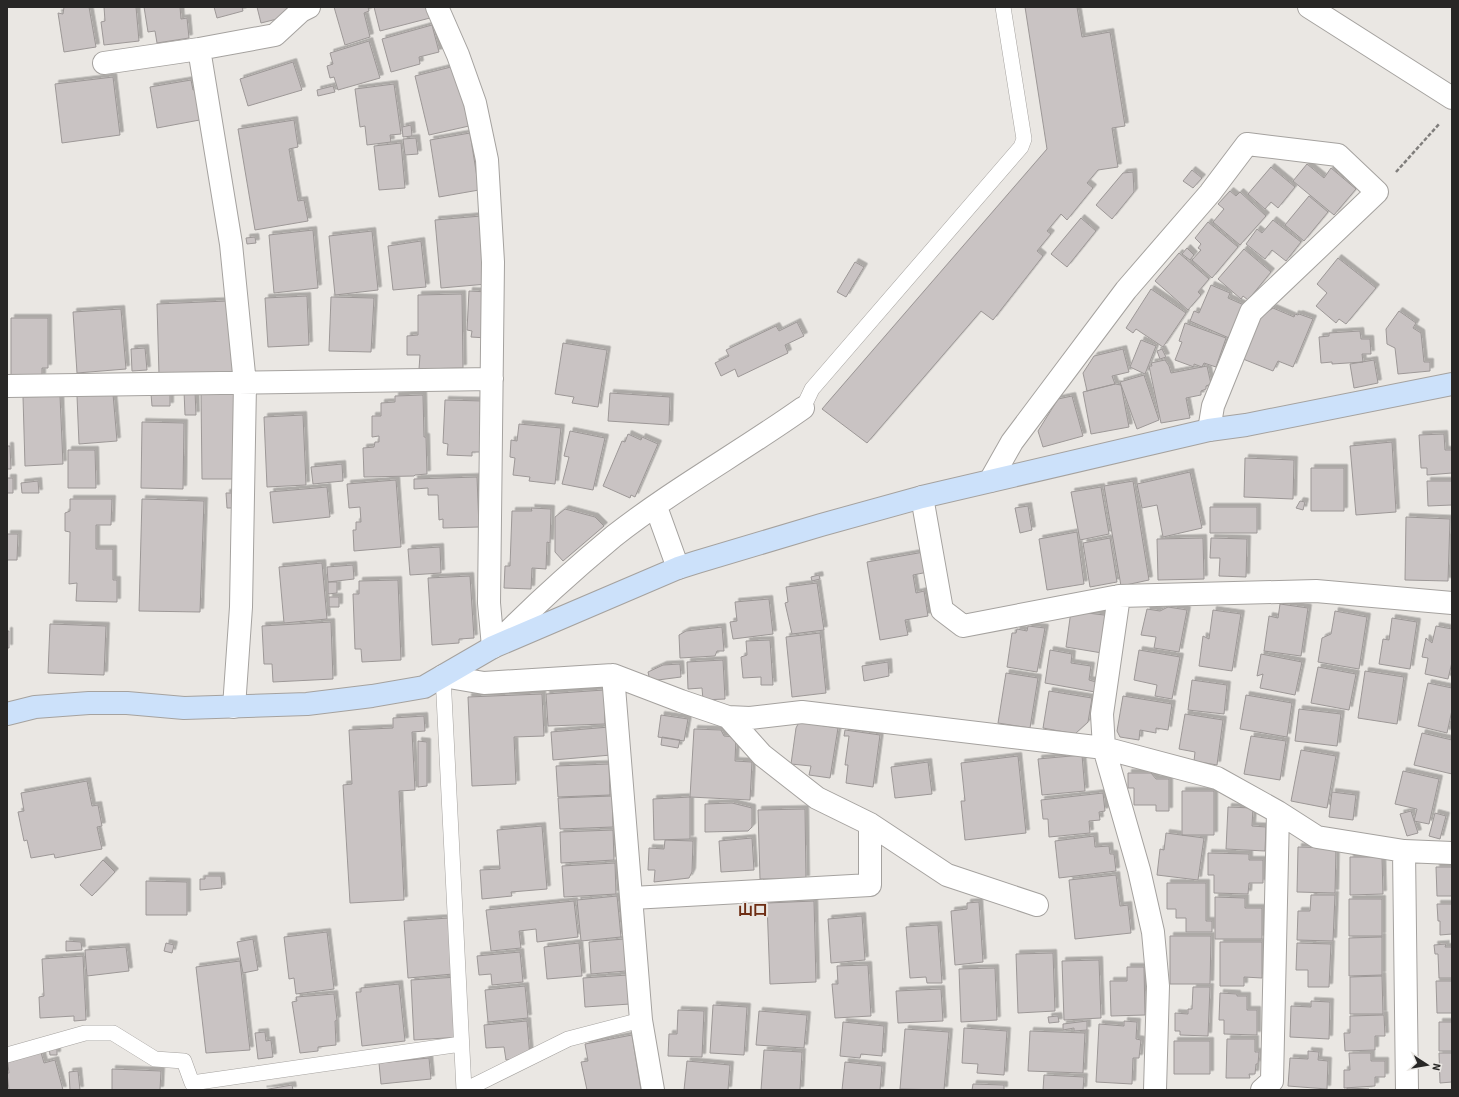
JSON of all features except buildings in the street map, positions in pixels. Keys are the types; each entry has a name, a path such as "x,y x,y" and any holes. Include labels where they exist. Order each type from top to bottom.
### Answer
{"street":[{"path":"104,63 199,49 275,35 301,11 309,7"},
{"path":"437,7 458,55 475,103 487,160 493,262 489,603 493,647"},
{"path":"1309,7 1452,98"},
{"path":"199,49 231,244 245,384 241,607 234,707"},
{"path":"990,481 1012,442 1126,290 1210,193 1247,144 1338,155 1377,192 1250,312 1213,406 1209,430"},
{"path":"7,386 245,384 492,379"},
{"path":"7,714 35,707 89,703 127,703 184,708 307,704 372,696 424,687 493,647 678,568 821,525 922,497 1209,430 1246,425 1452,384"},
{"path":"493,647 526,614 615,536 803,408"},
{"path":"922,497 942,610 963,626 1120,596 1316,591 1452,603"},
{"path":"656,507 678,568"},
{"path":"1120,596 1102,714 1104,748 1139,870 1153,932 1158,986 1155,1090"},
{"path":"443,676 484,683 614,675 681,702 728,717 750,718 802,712 1104,748 1217,778 1278,812 1318,837 1404,851 1452,853"},
{"path":"614,675 641,1020 653,1090"},
{"path":"728,717 762,755 817,798 870,824 947,875 1037,905"},
{"path":"1262,1090 1272,1081 1278,812"},
{"path":"632,898 870,885 870,824"},
{"path":"1404,851 1407,1090"}],"lane":[{"path":"803,408 812,389 1021,147 1024,139 1003,7"},
{"path":"443,676 464,1090 568,1039 641,1020"},
{"path":"7,1055 85,1033 113,1034 155,1059 184,1061 192,1083 461,1044"}],"path":[{"path":"1377,192 1441,122"}],"district":[{"name":"山口","path":"753,910"}]}
